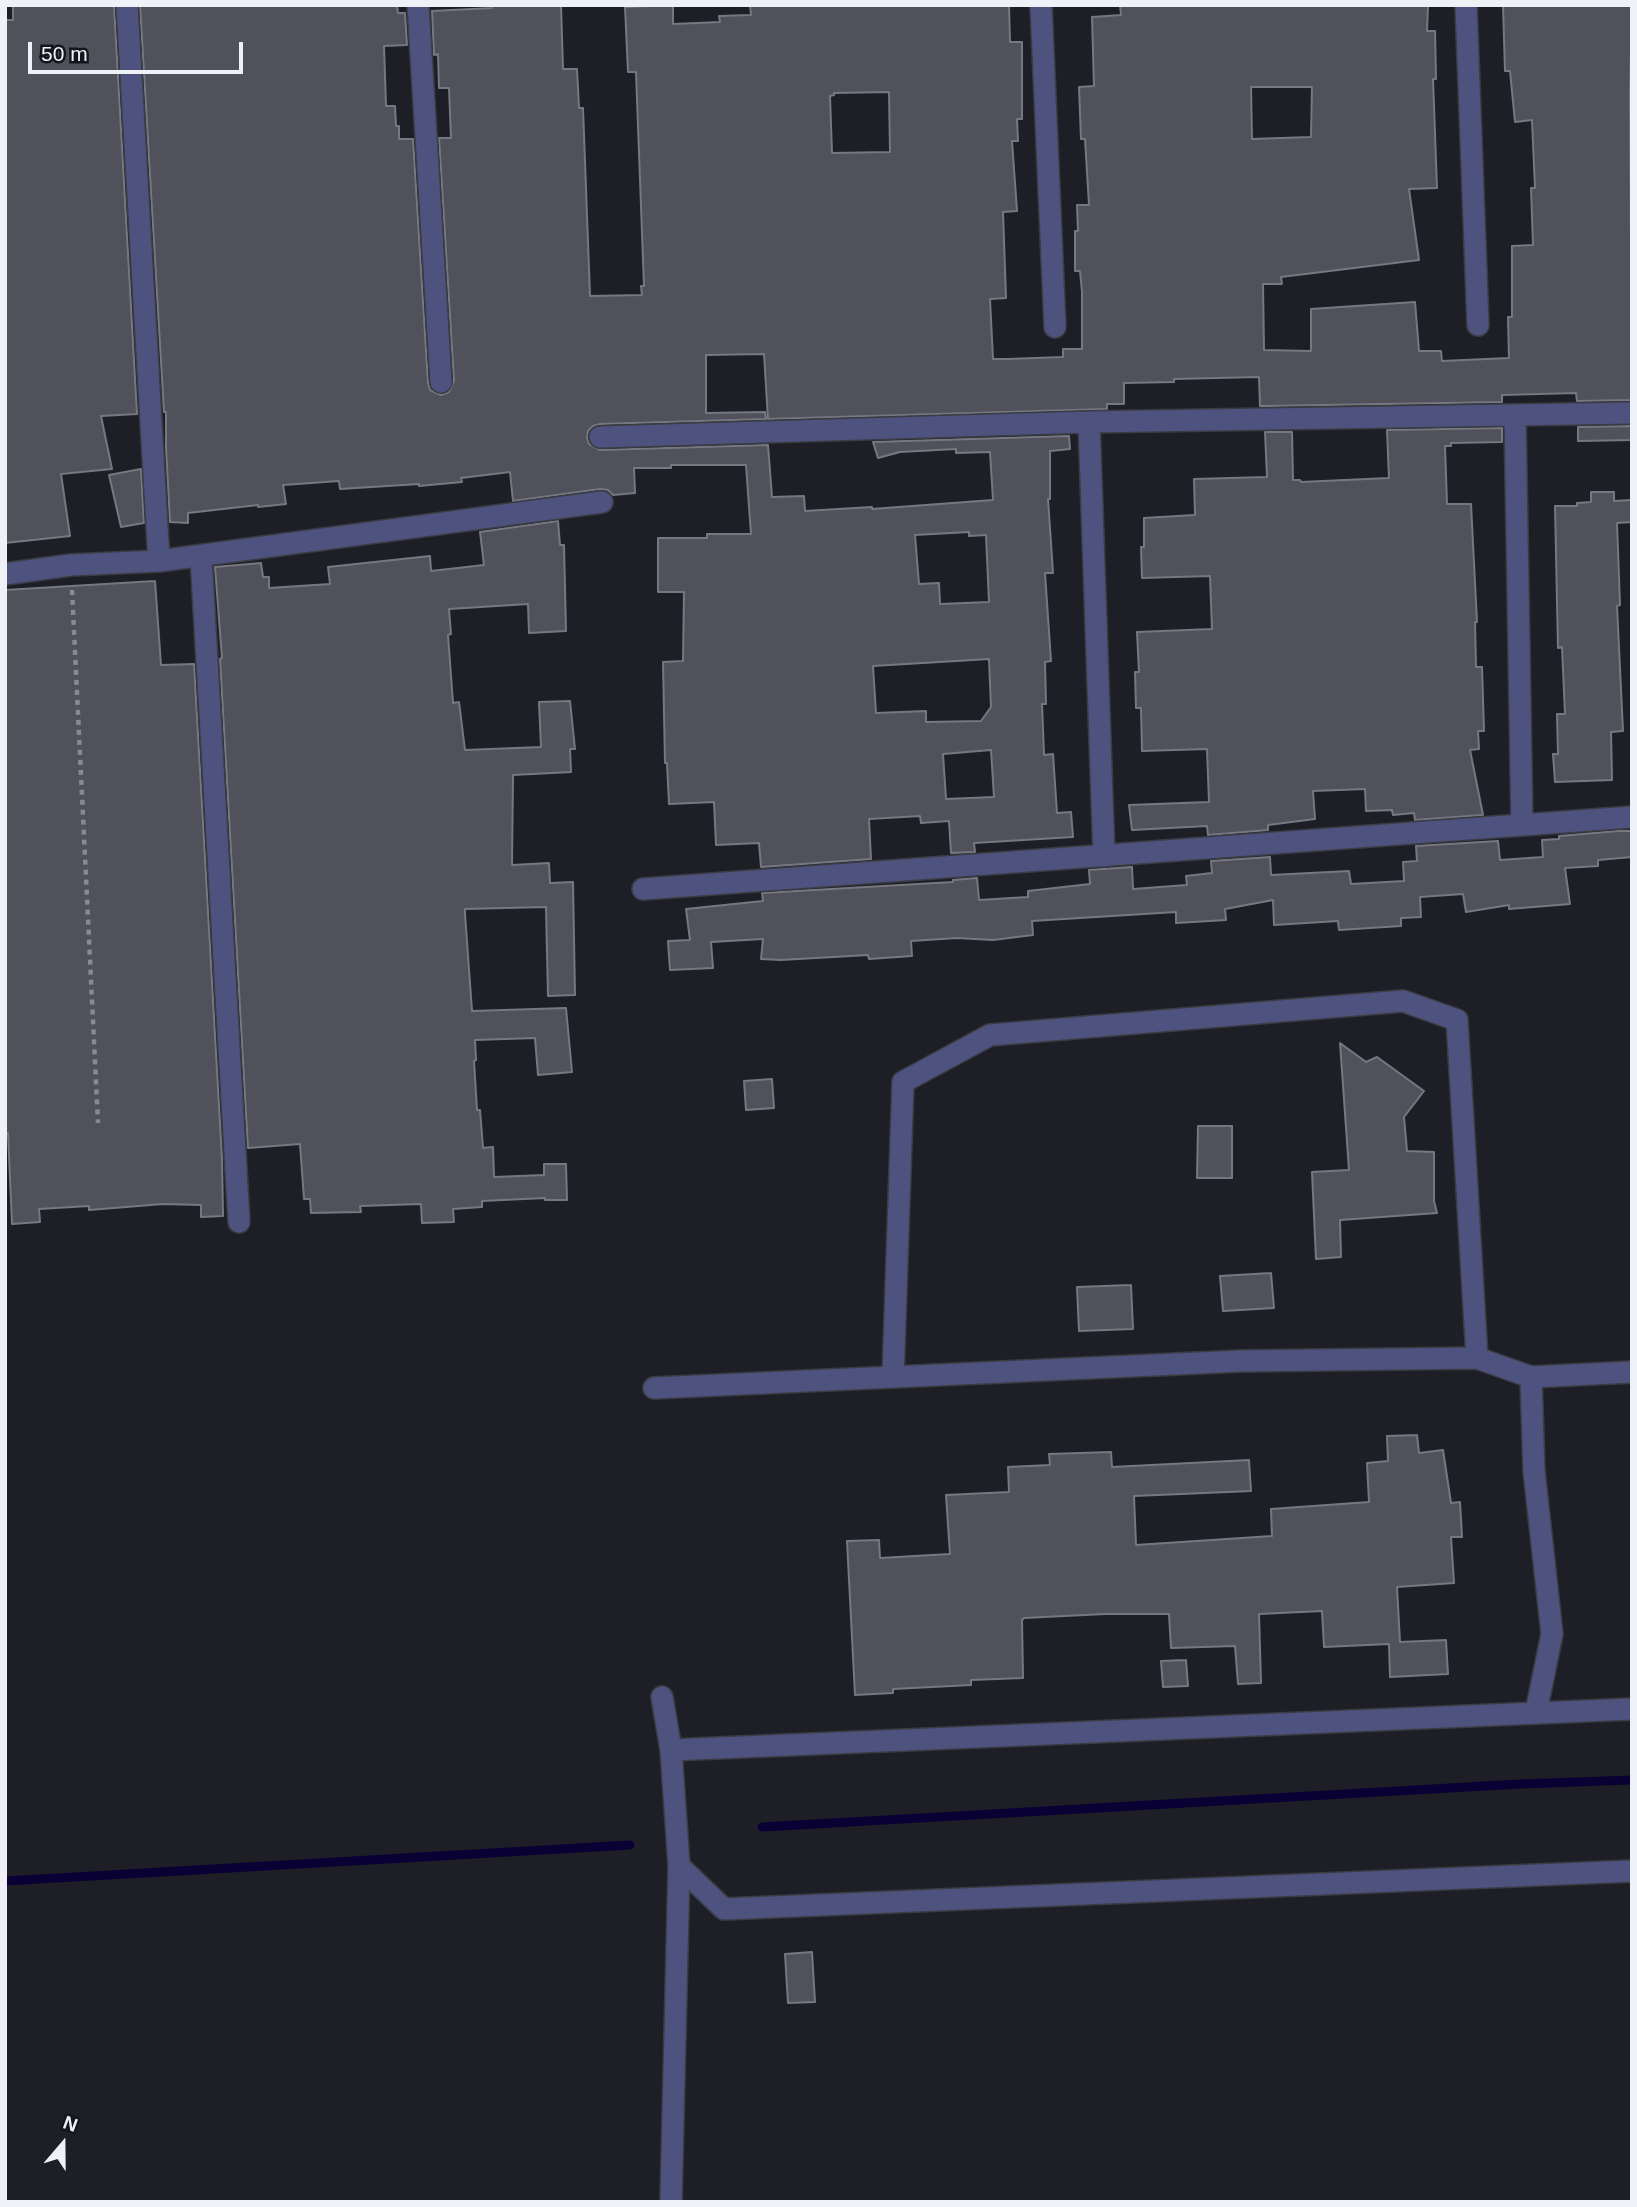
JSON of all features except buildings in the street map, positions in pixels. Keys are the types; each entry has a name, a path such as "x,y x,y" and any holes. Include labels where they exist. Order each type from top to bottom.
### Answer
{"street":[{"path":"127,5 159,561"},
{"path":"418,5 441,382"},
{"path":"1041,5 1055,327"},
{"path":"1466,5 1478,325"},
{"path":"600,437 1089,422 1632,413"},
{"path":"1515,415 1522,825"},
{"path":"1089,422 1104,856"},
{"path":"5,574 71,565 201,556 602,502"},
{"path":"201,556 239,1222"},
{"path":"643,890 1632,817"},
{"path":"893,1377 903,1082 990,1035 1403,1002 1457,1020 1477,1358"},
{"path":"654,1388 1241,1361 1477,1358 1531,1377 1632,1372"},
{"path":"1531,1377 1534,1471 1552,1634 1536,1712"},
{"path":"662,1697 671,1750 679,1866 671,2202"},
{"path":"671,1750 1632,1709"},
{"path":"679,1866 724,1909 1632,1871"}],"path":[{"path":"71,565 98,1123"}],"waterway":[{"path":"762,1827 1632,1780"},
{"path":"5,1881 630,1845"}]}
